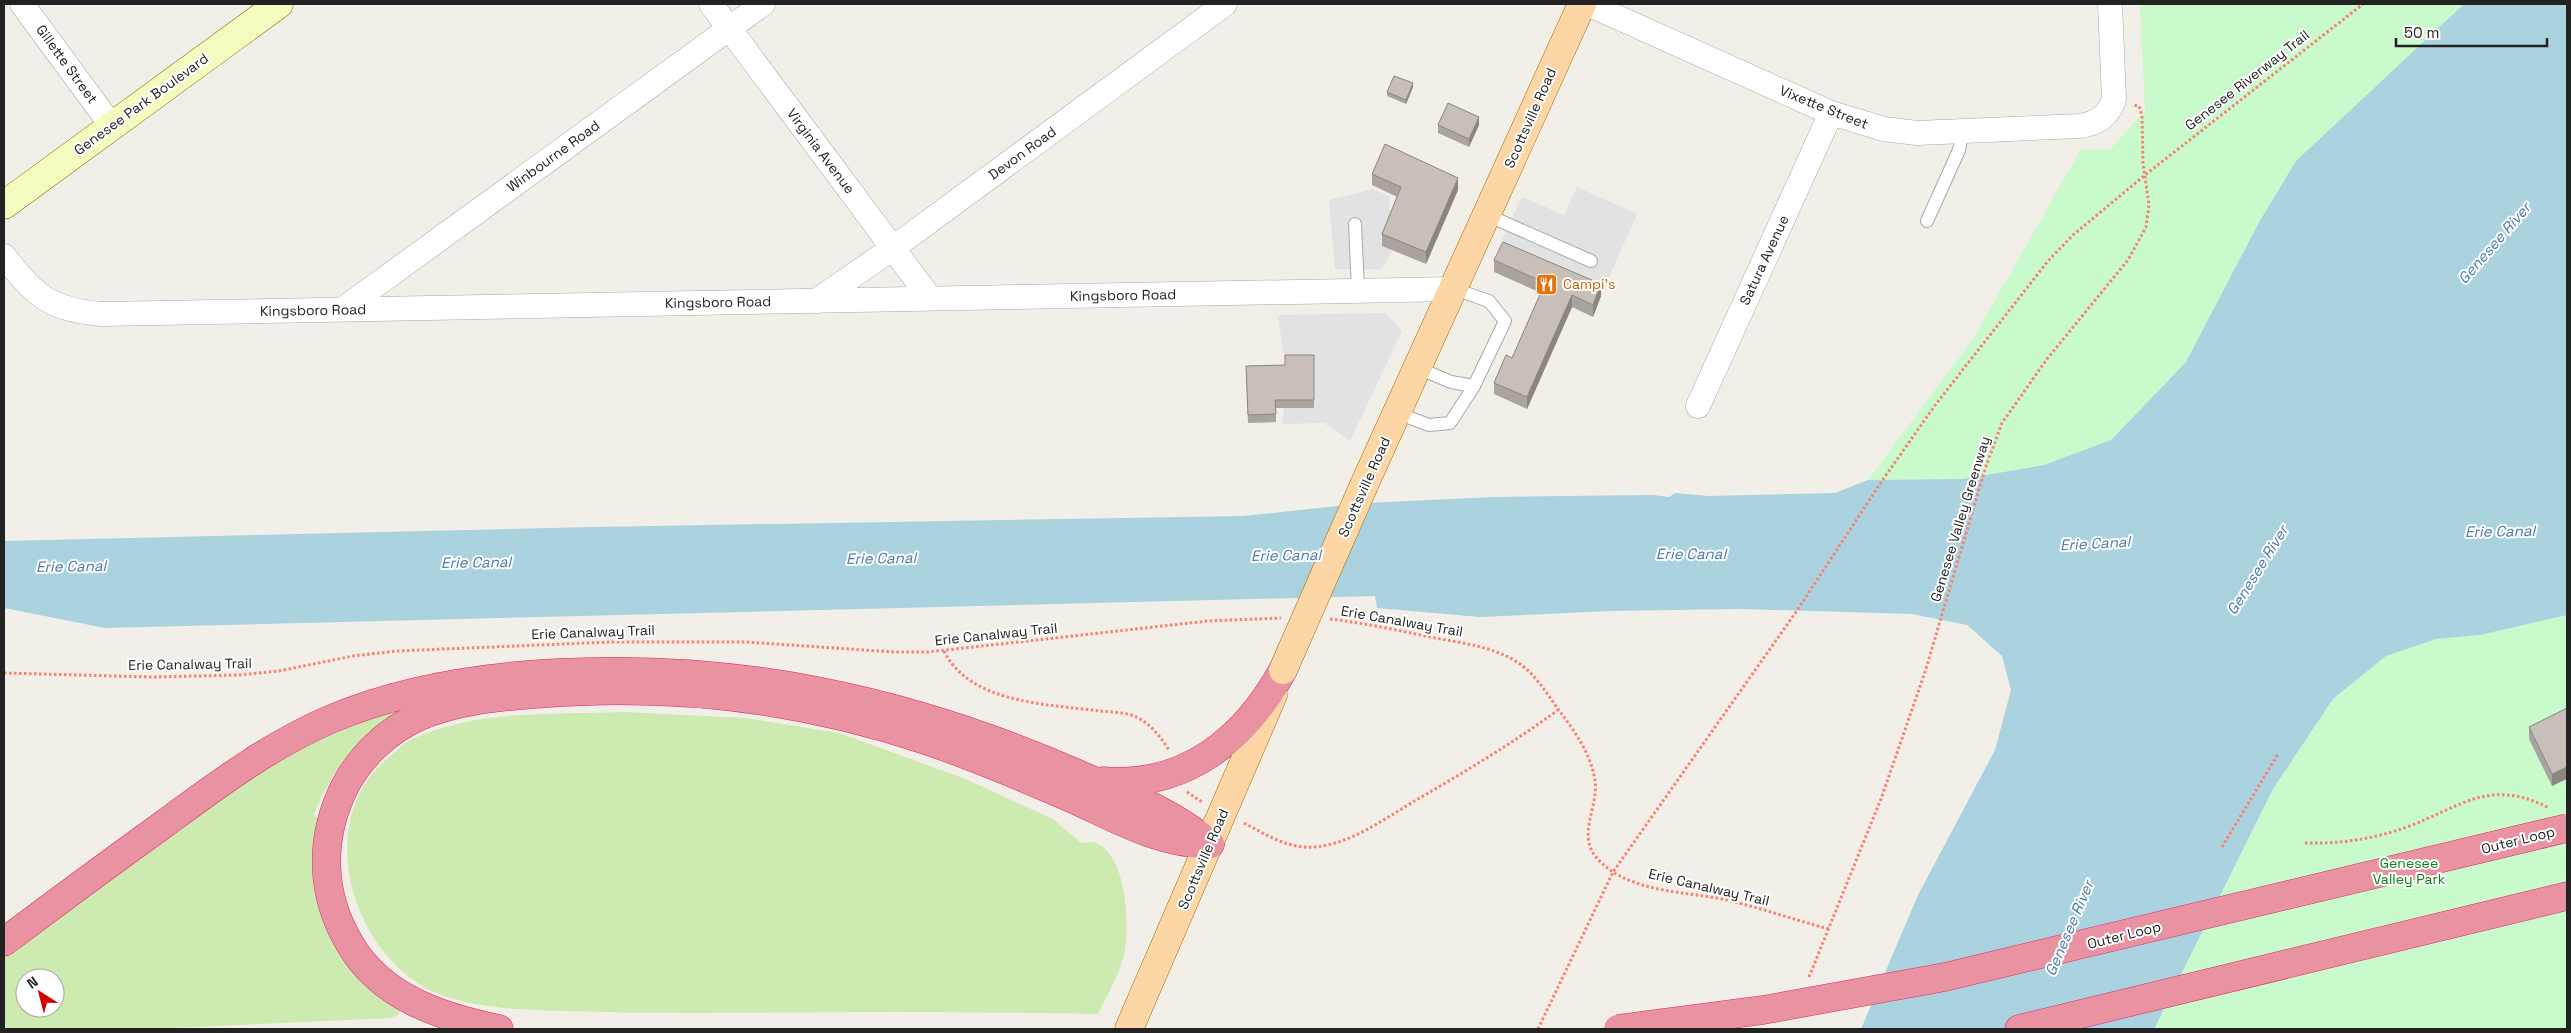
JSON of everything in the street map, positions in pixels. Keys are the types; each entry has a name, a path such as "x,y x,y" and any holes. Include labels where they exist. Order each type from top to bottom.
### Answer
{"highway":[{"path":"1085,777 1114,782 1146,780 1178,771 1210,755 1224,746 1253,716 1283,670"},
{"path":"4,942 219,784 284,742 329,720 376,702 479,679 562,672 640,671 702,674 792,685 927,716 1015,747 1168,813 1210,844"},
{"path":"499,1029 458,1020 426,1008 397,993 373,973 354,951 339,924 327,879 329,830 340,797 358,765 371,750 400,727 416,718 452,706 524,695 610,691 708,695 793,706 857,720 926,741 1030,780 1160,837 1192,844 1210,844"},
{"name":"Outer Loop","path":"1618,1029 1763,1010 1945,978 2561,819"},
{"path":"2019,1029 2567,896"}],"main road":[{"name":"Scottsville Road","path":"1129,1029 1364,485 1582,4"}],"street":[{"name":"Gillette Street","path":"22,4 112,125"},
{"name":"Genesee Park Boulevard","path":"4,205 279,4"},
{"name":"Virginia Avenue","path":"711,4 930,298"},
{"name":"Winbourne Road","path":"343,309 763,4"},
{"name":"Devon Road","path":"816,301 893,248 1226,4"},
{"name":"Vixette Street","path":"1588,4 1831,113 1895,131 1964,131 2079,126 2094,123 2109,107"},
{"path":"2109,107 2110,4"},
{"name":"Satura Avenue","path":"1698,406 1831,113"},
{"name":"Kingsboro Road","path":"4,256 29,288 52,304 72,311 101,314 1454,289"}],"lane":[{"path":"1927,221 1959,150 1964,131"},
{"path":"1487,215 1591,261"},
{"path":"1355,224 1358,290"},
{"path":"1397,413 1429,425 1450,423 1474,386 1504,321 1490,301 1454,289"},
{"path":"1418,368 1451,382 1474,386"}],"path":[{"name":"Genesee Riverway Trail","path":"1538,1029 1612,872 1796,612 1884,478 1936,404 2048,261 2073,235 2145,175 2363,4"},
{"name":"Genesee Valley Greenway","path":"1808,982 1881,799 1939,628 1986,466 2002,423 2047,359 2128,260 2142,238 2146,227 2149,205 2145,175 2142,116 2139,106 2109,107"},
{"name":"Erie Canalway Trail","path":"4,673 163,677 240,676 279,671 353,656 398,651 611,642 746,642 894,652 928,652 1208,621 1283,618"},
{"name":"Erie Canalway Trail","path":"1322,619 1373,625 1485,648 1509,657 1530,672 1577,735 1586,753 1595,781 1595,794 1588,835 1590,847 1596,857 1612,872 1645,885 1728,900 1829,929"},
{"path":"2222,847 2278,754"},
{"path":"2305,843 2352,842 2378,836 2408,827 2455,804 2498,794 2521,798 2561,819"}],"green space":[{"path":"2140,4 2464,4 2403,63 2258,224 2186,362 2111,440 2044,465 1963,479 1868,480 1973,339 2081,149 2110,149 2145,111"},
{"name":"Genesee Valley Park","path":"2567,615 2567,1029 2154,1029 2273,789 2333,699 2386,656 2436,639 2480,635"},
{"path":"408,707 375,728 350,751 331,779 314,814 320,823 317,880 402,1008 398,1015 391,1018 152,1029 4,1029 4,954 240,782 317,736"},
{"path":"625,712 745,718 839,733 963,778 1053,819 1081,843 1093,842 1100,845 1109,853 1116,865 1121,880 1127,928 1122,962 1098,1014 948,1012 662,1013 531,1010 503,1008 461,1001 447,997 415,981 388,957 367,926 353,891 347,855 351,819 364,786 388,758 406,743 437,729 489,718 517,715"}],"shaded area":[{"path":"1577,187 1637,214 1601,296 1497,251 1522,197 1564,215"},
{"path":"1373,189 1389,196 1393,250 1382,269 1335,269 1329,200"},
{"path":"1386,313 1402,331 1350,441 1324,423 1282,424 1284,408 1314,408 1314,363 1285,363 1278,315"}],"water":[{"path":"2464,4 2567,4 2567,615 2480,635 2436,639 2386,656 2333,699 2273,789 2154,1029 1861,1029 1918,895 1995,750 2011,690 2002,656 1967,625 1912,614 1740,609 1610,611 1480,617 1377,608 1375,596 105,628 4,608 4,541 592,527 1243,516 1366,503 1493,497 1653,495 1669,497 1675,493 1709,496 1835,493 1868,480 1963,479 2044,465 2111,440 2186,362 2258,224 2296,161"}],"building":[{"path":"1394,76 1413,83 1406,100 1387,92"},
{"path":"1448,103 1479,117 1469,139 1438,125"},
{"path":"1385,144 1458,178 1426,252 1382,234 1401,187 1372,174"},
{"path":"1503,242 1601,284 1593,305 1572,295 1527,397 1494,383 1506,355 1512,358 1545,283 1494,260"},
{"path":"1285,355 1314,355 1314,400 1275,400 1276,414 1248,415 1246,366 1285,365"},
{"path":"2567,708 2567,767 2552,774 2529,727"}],"place":[{"name":"Campi's","path":"1547,284"}],"water label":[{"name":"Genesee River","path":"2494,243"},
{"name":"Erie Canal","path":"2500,531"},
{"name":"Erie Canal","path":"2095,543"},
{"name":"Erie Canal","path":"1691,553"},
{"name":"Erie Canal","path":"1286,555"},
{"name":"Erie Canal","path":"881,558"},
{"name":"Erie Canal","path":"476,562"},
{"name":"Erie Canal","path":"71,566"},
{"name":"Genesee River","path":"2257,570"},
{"name":"Genesee River","path":"2069,928"}]}
